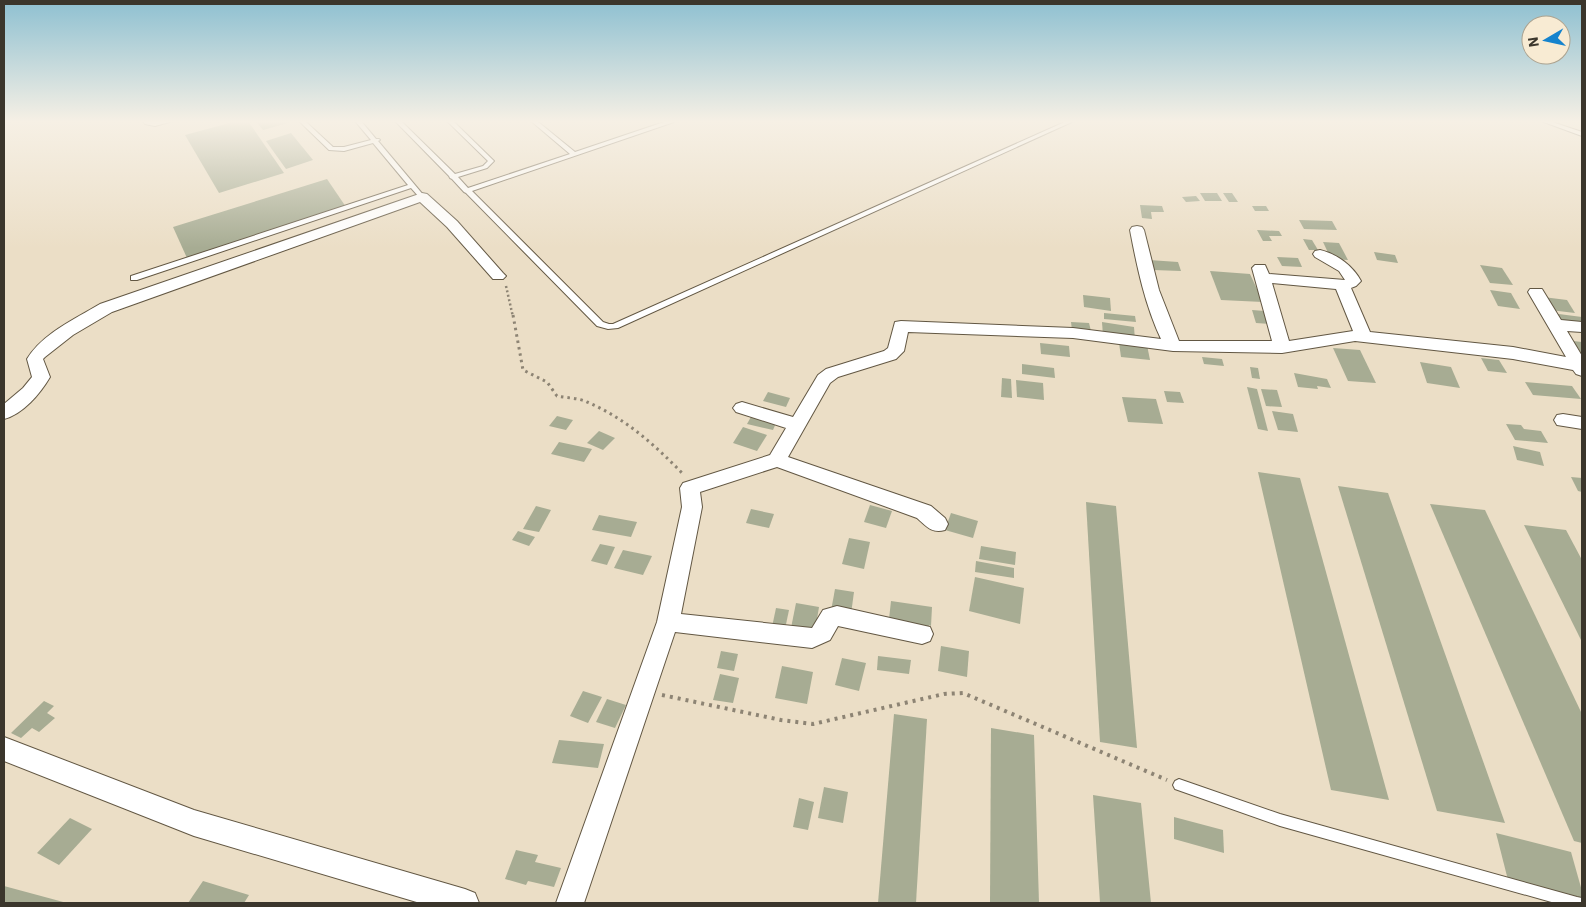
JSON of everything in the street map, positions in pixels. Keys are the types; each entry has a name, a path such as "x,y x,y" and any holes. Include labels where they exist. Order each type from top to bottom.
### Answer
{"street":[{"path":"4,413 29,393 41,377 35,359 40,351 106,308 422,197 452,224 498,276"},
{"path":"1137,230 1141,251 1164,326 1173,346"},
{"path":"1282,347 1262,273 1342,285 1352,284 1353,281 1349,273 1320,254"},
{"path":"1342,285 1363,336"},
{"path":"1536,292 1581,367"},
{"path":"1555,324 1582,327"},
{"path":"777,460 824,379 832,373 890,355 896,350 901,326 1073,334 1173,346 1282,347 1363,336 1512,352 1581,367"},
{"path":"742,408 798,425"},
{"path":"1563,420 1582,423"},
{"path":"570,903 668,622 692,507 690,488 777,460 924,512 938,524"},
{"path":"668,622 812,638 819,637 831,617 837,616 922,634"},
{"path":"4,748 194,823 465,903"}],"lane":[{"path":"396,163 422,197"},
{"path":"439,163 600,324 608,327 615,326 977,163"},
{"path":"452,177 485,167 489,163"},
{"path":"466,191 547,163"},
{"path":"134,278 413,185"},
{"path":"1179,785 1280,820 1577,903"}],"path":[{"path":"498,276 505,284 512,309 523,370 546,382 560,397 586,401 629,425 658,448 683,474 690,488"},
{"path":"644,691 781,720 813,724 944,694 963,693 1179,785"}],"building":[{"path":"202,163 277,163 284,173 219,193"},
{"path":"282,163 303,163 286,169"},
{"path":"327,179 346,207 187,258 173,227"},
{"path":"1200,193 1217,193 1222,201 1205,201"},
{"path":"1223,193 1232,193 1238,202 1229,202"},
{"path":"1196,196 1200,201 1186,202 1182,197"},
{"path":"1140,205 1162,206 1164,212 1151,212 1152,219 1142,218"},
{"path":"1252,206 1266,206 1269,211 1255,211"},
{"path":"1299,220 1332,221 1337,230 1304,229"},
{"path":"1257,230 1279,231 1282,236 1269,236 1272,241 1263,241"},
{"path":"1303,239 1312,240 1318,250 1309,250"},
{"path":"1323,242 1339,243 1348,260 1331,259"},
{"path":"1374,252 1395,255 1398,263 1377,260"},
{"path":"1277,257 1298,258 1302,267 1282,266"},
{"path":"1149,260 1178,262 1181,271 1153,270"},
{"path":"1480,265 1502,268 1513,285 1490,283"},
{"path":"1210,271 1250,274 1263,302 1221,300"},
{"path":"1490,290 1511,293 1520,309 1498,306"},
{"path":"1083,295 1110,298 1111,311 1084,307"},
{"path":"1543,297 1567,300 1575,313 1550,310"},
{"path":"1252,310 1265,311 1270,324 1256,323"},
{"path":"1104,313 1135,316 1136,322 1104,319"},
{"path":"1551,313 1582,317 1582,324 1556,321"},
{"path":"1071,322 1089,323 1091,331 1072,330"},
{"path":"1102,322 1134,327 1135,340 1103,336"},
{"path":"1573,341 1582,342 1582,354"},
{"path":"1040,343 1069,346 1070,357 1041,354"},
{"path":"1119,343 1147,345 1150,360 1121,357"},
{"path":"1333,348 1360,350 1376,383 1348,381"},
{"path":"1202,357 1222,359 1224,366 1204,364"},
{"path":"1481,358 1499,360 1507,373 1488,371"},
{"path":"1420,362 1451,367 1460,388 1427,383"},
{"path":"1022,364 1054,368 1055,378 1022,374"},
{"path":"1250,367 1258,368 1260,379 1252,378"},
{"path":"1294,373 1327,379 1331,388 1317,386 1318,389 1298,387"},
{"path":"1002,378 1011,379 1012,398 1001,397"},
{"path":"1016,380 1043,383 1044,400 1017,397"},
{"path":"1525,382 1572,386 1581,399 1533,395"},
{"path":"1247,387 1257,389 1268,431 1258,429"},
{"path":"1261,389 1277,390 1282,407 1266,406"},
{"path":"1164,391 1180,392 1184,403 1167,402"},
{"path":"768,392 790,398 786,407 763,401"},
{"path":"1122,397 1156,399 1163,424 1128,422"},
{"path":"1272,411 1293,414 1298,432 1278,430"},
{"path":"752,415 777,421 773,430 747,424"},
{"path":"557,416 573,420 566,430 549,426"},
{"path":"1506,424 1521,425 1524,429 1541,431 1548,443 1515,440"},
{"path":"743,427 767,435 757,451 733,443"},
{"path":"599,431 615,438 603,450 587,443"},
{"path":"559,442 592,449 584,462 551,454"},
{"path":"1513,446 1540,452 1544,466 1517,460"},
{"path":"1258,472 1300,478 1389,800 1331,790"},
{"path":"1571,477 1582,478 1582,492 1578,491"},
{"path":"1338,486 1388,493 1505,823 1437,811"},
{"path":"1086,502 1116,506 1137,748 1100,742"},
{"path":"1430,504 1485,510 1582,714 1582,843 1574,841"},
{"path":"870,505 892,511 886,528 864,522"},
{"path":"536,506 551,510 539,532 523,529"},
{"path":"751,509 774,514 769,528 746,523"},
{"path":"951,513 978,521 973,538 945,530"},
{"path":"599,515 637,522 631,537 592,530"},
{"path":"1524,525 1566,530 1582,560 1582,642"},
{"path":"518,531 535,537 529,546 512,540"},
{"path":"849,538 870,542 864,569 842,564"},
{"path":"600,544 615,547 607,565 591,561"},
{"path":"981,546 1016,552 1015,565 979,559"},
{"path":"623,550 652,556 643,575 614,568"},
{"path":"976,561 1014,568 1014,578 975,572"},
{"path":"975,577 1024,588 1020,624 969,611"},
{"path":"835,589 854,592 851,614 831,611"},
{"path":"891,601 932,607 931,626 929,625 928,630 889,619"},
{"path":"796,603 819,607 814,637 790,633"},
{"path":"776,608 789,610 785,629 772,627"},
{"path":"941,646 969,651 967,677 938,671"},
{"path":"721,651 738,654 734,671 717,668"},
{"path":"878,656 911,660 909,674 877,670"},
{"path":"842,658 866,663 859,691 835,685"},
{"path":"782,666 813,672 807,704 775,698"},
{"path":"720,674 739,678 733,703 713,700"},
{"path":"583,691 602,697 588,723 570,716"},
{"path":"607,699 626,705 615,728 596,722"},
{"path":"44,701 54,706 47,713 55,718 39,732 32,728 21,738 11,733"},
{"path":"894,714 927,719 916,903 878,903"},
{"path":"991,728 1034,735 1039,903 990,903"},
{"path":"559,740 604,744 598,768 552,763"},
{"path":"824,787 848,792 843,823 818,818"},
{"path":"1093,795 1141,803 1151,903 1100,903"},
{"path":"799,798 814,802 808,830 793,827"},
{"path":"1174,817 1223,830 1224,853 1174,839"},
{"path":"70,818 92,829 59,865 37,853"},
{"path":"1496,833 1571,852 1582,891 1582,899 1508,880"},
{"path":"516,850 538,855 535,862 561,868 554,887 528,881 526,885 505,879"},
{"path":"203,881 249,895 244,903 188,903"},
{"path":"4,886 67,903 4,903"}]}
